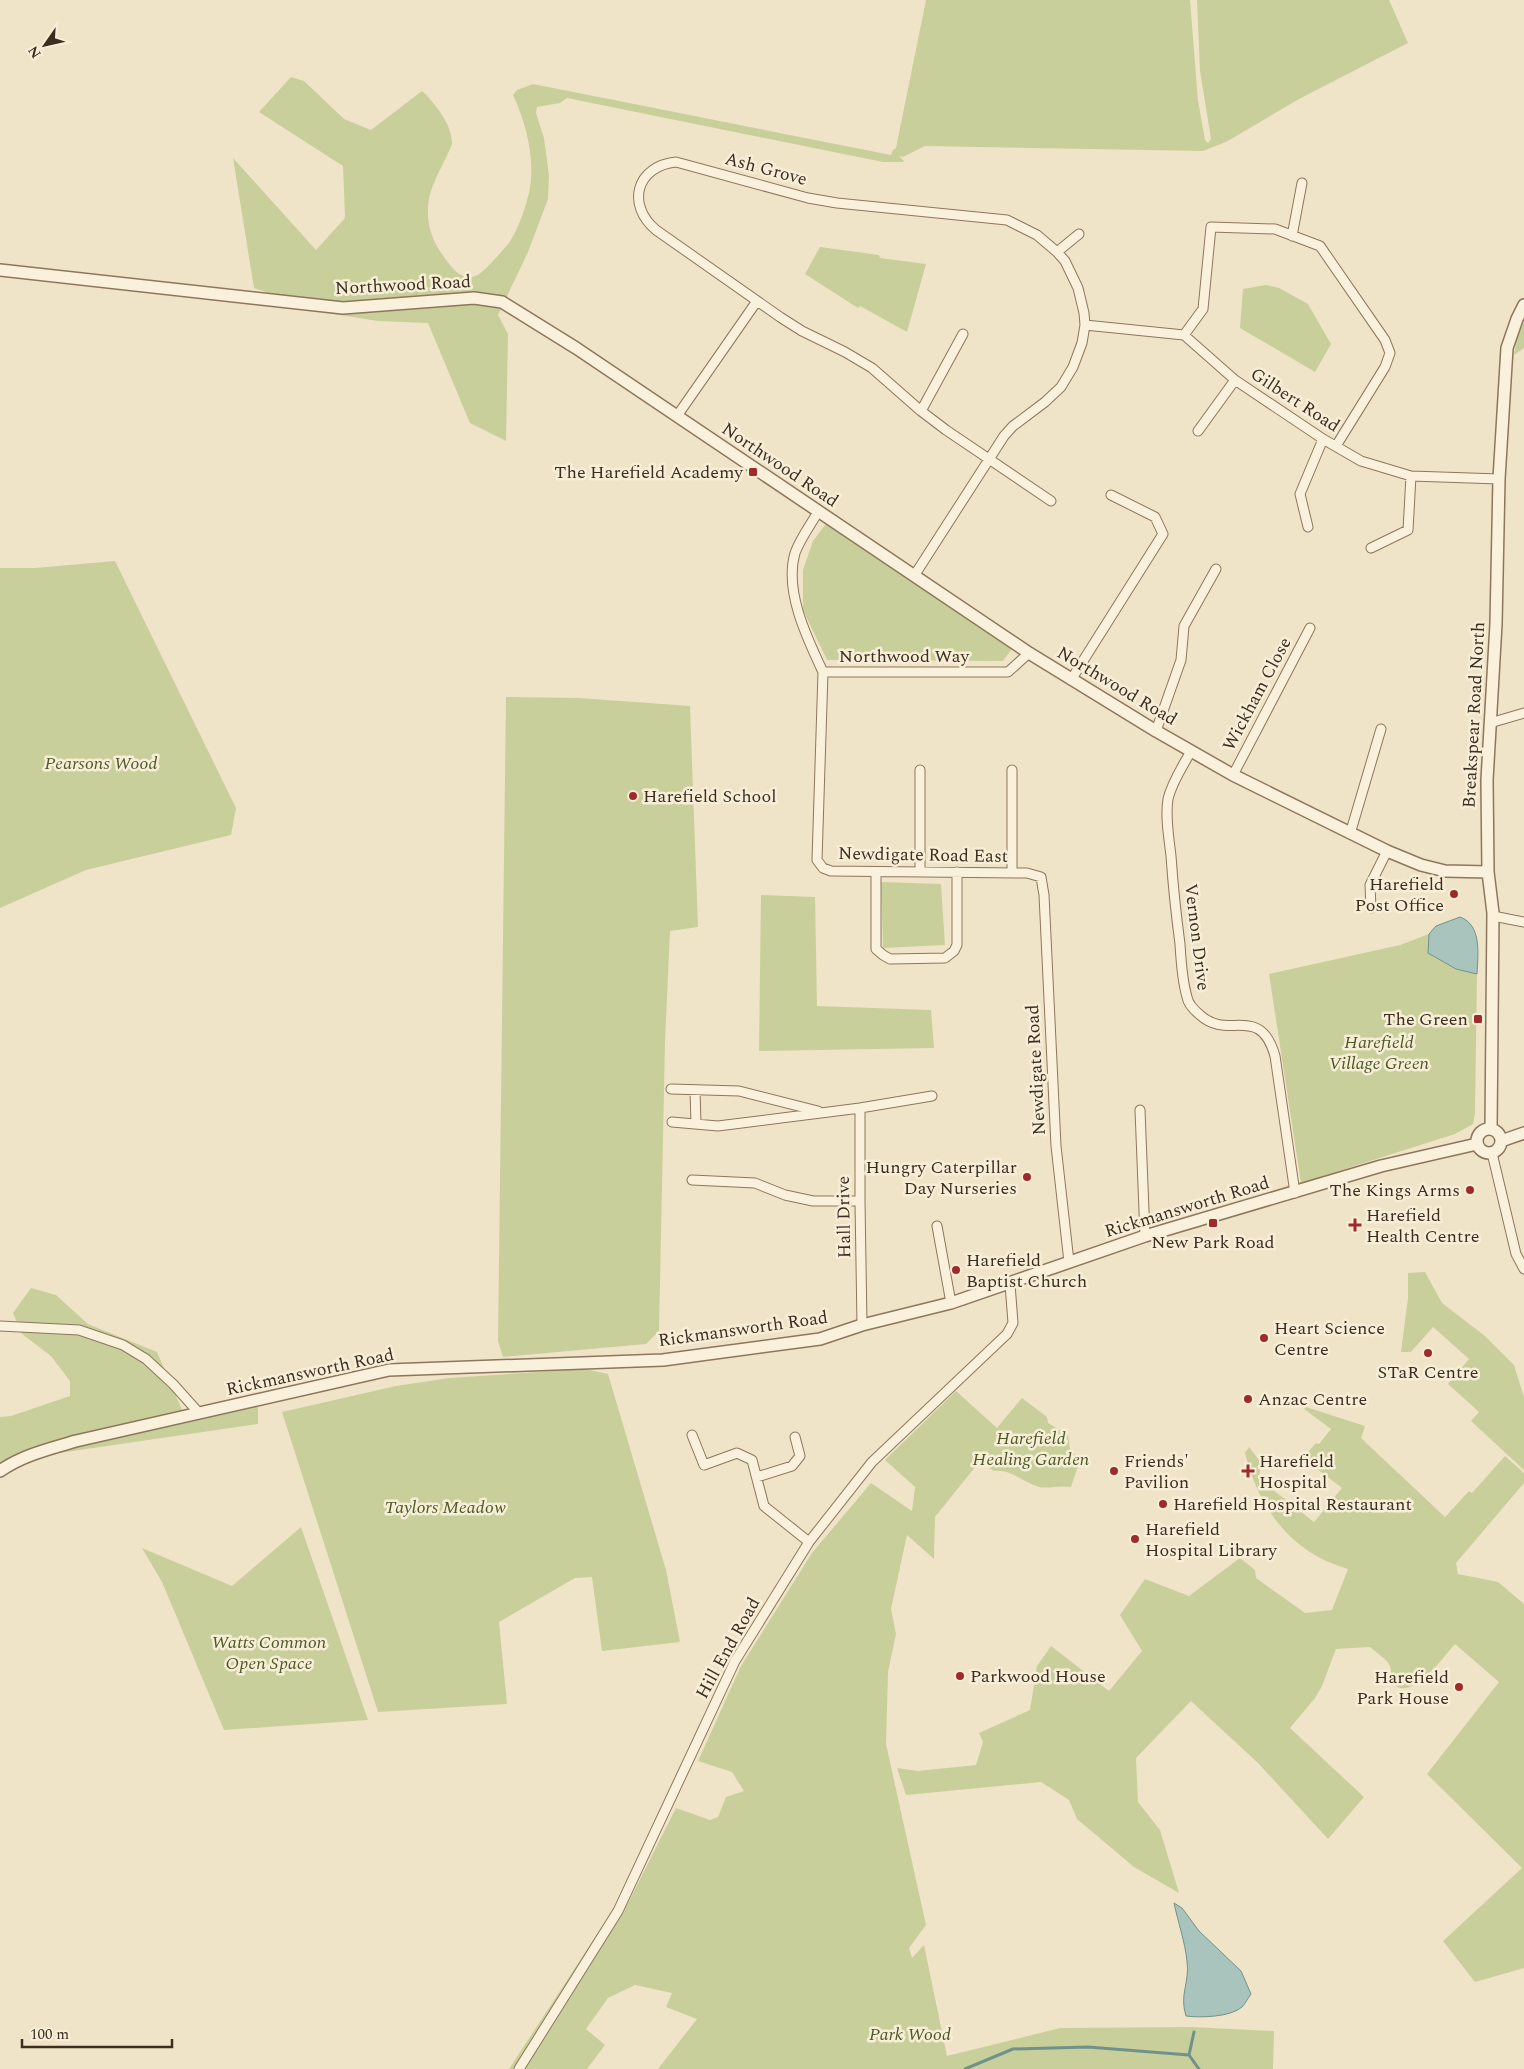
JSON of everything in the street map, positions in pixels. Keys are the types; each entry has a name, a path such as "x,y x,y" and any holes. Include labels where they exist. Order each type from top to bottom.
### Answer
{"street":[{"name":"Ash Grove","path":"914,576 988,459 1013,426 1045,402 1061,387 1069,376 1080,352 1085,325 1082,303 1074,277 1057,252 1027,229 1007,220 830,202 676,162 665,165 650,174 639,188 638,195 640,210 649,224 802,332 845,352 872,368 921,411 988,459"},
{"path":"1292,236 1302,183"},
{"path":"1085,325 1184,335 1203,309 1211,227 1274,229 1320,246 1386,340 1390,353 1385,367 1336,446"},
{"path":"1057,252 1079,234"},
{"name":"Northwood Road","path":"0,270 343,308 474,298 502,302 527,316 1029,653 1156,731 1233,775 1387,851 1421,865 1445,871 1488,872"},
{"path":"677,416 756,301"},
{"name":"Breakspear Road North","path":"1491,1129 1493,916 1488,872 1486,780 1496,624 1499,479 1506,348 1524,305"},
{"path":"921,411 963,334"},
{"name":"Gilbert Road","path":"1184,335 1235,380 1323,439 1361,461 1411,476 1499,479"},
{"path":"1198,431 1235,380"},
{"path":"1308,527 1300,494 1323,439"},
{"path":"988,459 1051,501"},
{"path":"1371,548 1408,530 1411,476"},
{"path":"1071,680 1163,534 1155,517 1111,495"},
{"name":"Northwood Way","path":"818,512 795,553 793,575 797,610 823,672 1008,672 1029,653"},
{"path":"1156,731 1182,660 1184,626 1216,569"},
{"name":"Wickham Close","path":"1233,775 1310,628"},
{"name":"Newdigate Road East","path":"823,672 817,860 823,868 831,871 1028,873 1041,877"},
{"path":"1490,723 1524,713"},
{"path":"1350,834 1381,730"},
{"name":"Vernon Drive","path":"1191,751 1173,784 1167,807 1173,882 1187,997 1198,1014 1210,1022 1221,1025 1253,1027 1267,1036 1271,1042 1276,1056 1295,1192"},
{"path":"920,770 920,872"},
{"path":"1012,770 1012,873"},
{"path":"1370,908 1370,885 1387,851"},
{"path":"876,872 876,949 890,959 945,958 954,951 957,945 957,872"},
{"name":"Newdigate Road","path":"1041,877 1044,895 1056,1146 1069,1262"},
{"path":"1493,916 1524,922"},
{"path":"671,1089 739,1091 823,1112"},
{"path":"694,1090 696,1124"},
{"path":"672,1122 718,1126 860,1108 932,1096"},
{"name":"Hall Drive","path":"860,1108 862,1325"},
{"path":"1140,1110 1145,1236"},
{"path":"1491,1129 1498,1133 1501,1141 1500,1147 1492,1153 1481,1150 1477,1144 1477,1138 1480,1133 1491,1129"},
{"path":"1501,1141 1524,1133"},
{"name":"Rickmansworth Road","path":"0,1471 12,1462 40,1451 389,1370 663,1360 820,1339 862,1325 951,1303 1145,1236 1408,1158 1477,1144"},
{"path":"1492,1153 1516,1254 1524,1270"},
{"path":"692,1180 755,1184 785,1195 813,1202 860,1201"},
{"path":"937,1226 951,1303"},
{"name":"Hill End Road","path":"519,2069 618,1911 735,1661 809,1542 872,1462 1007,1334 1013,1323 1010,1284"},
{"path":"0,1326 78,1330 123,1345 146,1360 162,1374 192,1404 199,1414"},
{"path":"692,1435 704,1466 737,1453 752,1460 764,1506 809,1542"},
{"path":"757,1477 792,1466 800,1456 795,1437"}],"green space":[{"path":"926,0 1190,0 1198,101 1205,140 1208,143 1211,139 1200,71 1197,0 1389,0 1408,43 1299,99 1226,142 1203,151 925,146 903,157 899,156 903,162 883,162 567,98 560,103 537,107 536,113 544,138 549,176 548,199 528,252 498,315 508,334 506,441 470,423 428,323 378,321 327,313 254,288 233,158 316,250 345,218 343,166 259,112 291,77 304,81 344,119 371,130 422,91 442,115 452,137 452,144 431,191 428,208 430,228 437,246 451,266 459,274 466,277 474,277 483,271 509,243 520,221 529,195 531,157 524,125 513,95 517,90 533,84 891,155 896,148"},
{"path":"820,247 926,264 907,332 860,306 858,308 805,274"},
{"path":"1266,285 1279,288 1308,304 1331,344 1315,372 1240,328 1243,289"},
{"path":"1524,321 1524,348 1514,355 1518,330"},
{"path":"828,521 1014,646 1003,661 827,660 803,610 803,570 813,541"},
{"name":"Pearsons Wood","path":"115,561 236,808 231,835 86,870 0,908 0,568 35,568"},
{"path":"506,697 579,698 690,706 698,927 670,931 665,1042 659,1331 646,1344 503,1357 498,1341"},
{"path":"881,882 941,884 945,945 883,948"},
{"path":"761,895 815,897 817,1006 931,1010 934,1048 759,1051"},
{"name":"Harefield Village Green","path":"1429,934 1428,953 1456,969 1477,974 1475,1113 1473,1124 1455,1134 1301,1183 1269,974 1400,945"},
{"path":"1425,1272 1442,1303 1485,1336 1514,1365 1524,1397 1524,1470 1471,1421 1479,1412 1448,1384 1469,1359 1433,1327 1411,1352 1401,1352 1408,1298 1408,1273"},
{"path":"31,1288 56,1295 88,1324 157,1352 182,1410 258,1396 258,1424 11,1460 0,1467 0,1417 11,1416 70,1396 70,1381 51,1356 22,1334 13,1313"},
{"name":"Taylors Meadow","path":"585,1369 608,1374 666,1570 680,1642 602,1651 592,1577 575,1578 499,1622 507,1704 378,1712 282,1412 396,1386 449,1378"},
{"path":"956,1391 997,1428 1022,1398 1047,1417 1048,1423 1068,1435 1070,1449 1080,1460 1071,1487 1046,1488 1033,1485 1006,1472 994,1471 980,1461 935,1517 934,1559 907,1535 891,1609 896,1634 888,1672 886,1744 926,1925 909,1948 912,1958 924,1945 947,2056 1060,2028 1191,2027 1274,2031 1273,2069 658,2069 697,2019 666,2007 672,1993 635,1985 608,1998 586,2029 605,2045 587,2069 509,2069 607,1919 629,1901 676,1808 710,1820 718,1817 726,1797 744,1791 732,1772 698,1761 741,1666 812,1553 871,1483 912,1511 915,1487 885,1460"},
{"path":"1306,1407 1365,1426 1361,1438 1445,1517 1469,1491 1472,1493 1505,1456 1524,1473 1524,1483 1456,1563 1458,1574 1498,1582 1524,1604 1524,1968 1475,1982 1443,1941 1522,1868 1427,1774 1499,1682 1455,1644 1428,1675 1410,1687 1402,1688 1393,1683 1391,1668 1388,1663 1370,1647 1336,1649 1322,1686 1315,1698 1290,1728 1364,1797 1328,1839 1258,1763 1191,1701 1136,1758 1138,1802 1160,1830 1179,1893 1134,1867 1077,1819 1069,1800 1041,1782 906,1795 897,1768 918,1771 976,1765 983,1742 979,1733 1030,1710 1037,1666 1051,1646 1109,1691 1142,1651 1120,1615 1145,1579 1189,1596 1240,1558 1255,1570 1256,1578 1305,1613 1332,1610 1348,1569 1328,1562 1310,1552 1280,1526 1259,1492 1245,1453 1249,1447 1262,1464 1258,1478 1314,1522 1342,1488 1303,1458 1316,1443 1319,1444 1331,1429 1304,1409"},
{"name":"Watts Common Open Space","path":"301,1527 368,1720 224,1730 162,1582 142,1548 232,1586"}],"water":[{"path":"1460,917 1472,926 1475,933 1478,949 1477,974 1456,969 1428,953 1429,934 1436,926"},
{"path":"1174,1903 1182,1908 1199,1931 1241,1971 1251,1994 1243,2006 1237,2010 1215,2016 1186,2016 1184,1995 1188,1969"}],"waterway":[{"path":"1194,2032 1189,2055 1199,2069"},
{"path":"965,2069 1013,2049 1088,2047 1189,2055"}],"place":[{"name":"The Harefield Academy","path":"753,472"},
{"name":"Harefield School","path":"633,796"},
{"name":"Harefield Post Office","path":"1454,894"},
{"name":"The Green","path":"1478,1019"},
{"name":"Hungry Caterpillar Day Nurseries","path":"1027,1177"},
{"name":"The Kings Arms","path":"1470,1190"},
{"name":"New Park Road","path":"1213,1223"},
{"name":"Harefield Health Centre","path":"1355,1225"},
{"name":"Harefield Baptist Church","path":"956,1270"},
{"name":"Heart Science Centre","path":"1264,1338"},
{"name":"STaR Centre","path":"1428,1353"},
{"name":"Anzac Centre","path":"1248,1399"},
{"name":"Friends' Pavilion","path":"1114,1471"},
{"name":"Harefield Hospital","path":"1248,1471"},
{"name":"Harefield Hospital Restaurant","path":"1163,1504"},
{"name":"Harefield Hospital Library","path":"1135,1539"},
{"name":"Parkwood House","path":"960,1676"},
{"name":"Harefield Park House","path":"1459,1687"}],"park label":[{"name":"Harefield Healing Garden","path":"1031,1448"},
{"name":"Park Wood","path":"910,2034"}]}
